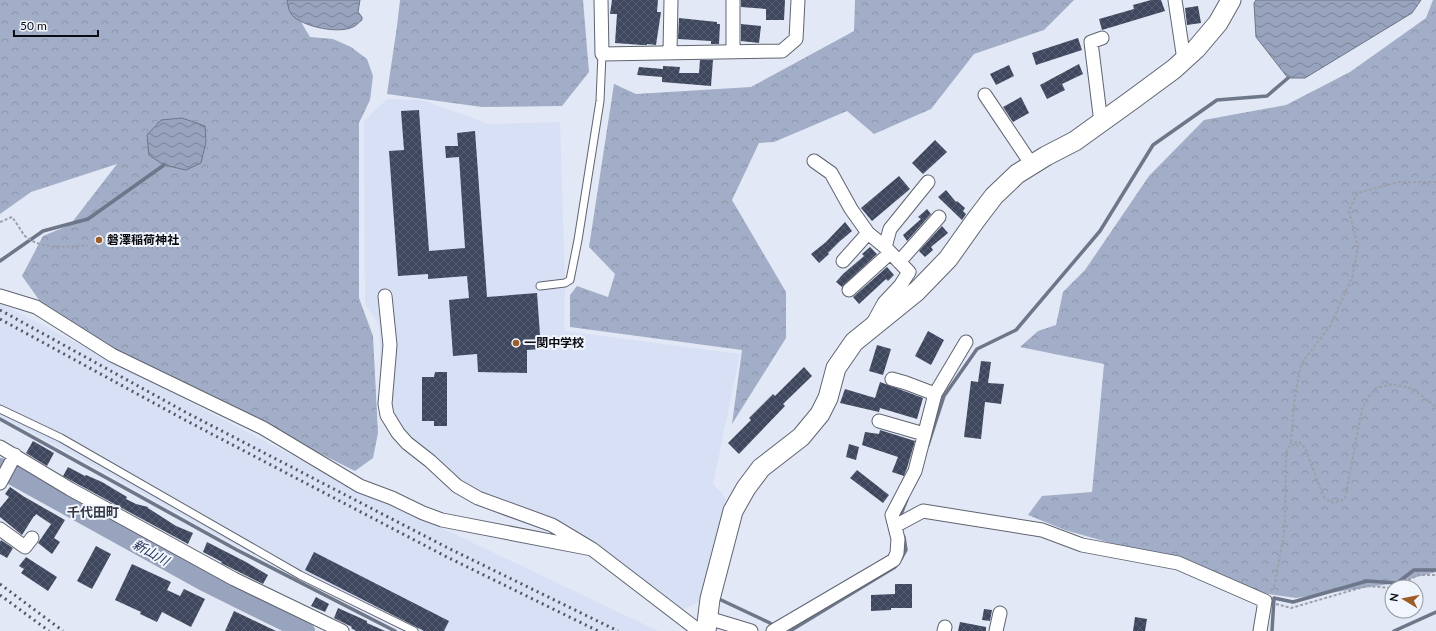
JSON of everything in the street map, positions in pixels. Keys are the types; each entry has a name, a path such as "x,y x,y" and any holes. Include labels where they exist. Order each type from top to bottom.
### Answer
{"street":[{"path":"601,0 602,54 782,51 796,39 798,0"},
{"path":"670,0 670,52"},
{"path":"733,0 733,51"},
{"path":"1175,0 1184,60"},
{"path":"704,627 717,568 733,511 746,488 761,468 801,438 820,414 828,398 836,368 854,342 917,292 948,259 994,196 1017,174 1075,141 1153,85 1184,60 1196,49 1218,23 1231,0"},
{"path":"1101,123 1091,42 1102,38"},
{"path":"985,95 1032,165"},
{"path":"814,161 831,173 851,209 868,233 892,254 909,272 900,286 884,303 869,330"},
{"path":"892,254 890,229 928,182"},
{"path":"849,290 939,217"},
{"path":"842,261 868,233"},
{"path":"0,296 36,307 112,355 264,428 360,486 392,498 423,513 442,520 592,549"},
{"path":"385,296 390,345 385,404 387,415 398,433 407,443 430,461 457,486 478,498 552,525 592,549 704,627 751,631"},
{"path":"773,631 894,560 897,553 898,539 896,526 892,515 915,471 935,394 966,342"},
{"path":"892,379 935,394"},
{"path":"879,421 924,434"},
{"path":"0,447 70,489 234,579 342,631"},
{"path":"0,483 15,455"},
{"path":"896,526 923,511 1042,530 1082,545 1178,563 1265,601 1260,631"},
{"path":"0,529 25,547 32,538"},
{"path":"996,631 1000,613"}],"lane":[{"path":"540,286 565,283 570,280 578,240 600,101 602,54"},
{"path":"0,409 61,438 145,488 300,575 414,631"}],"path":[{"path":"1384,587 1366,586 1291,608 1265,601 1276,583 1285,528 1286,453 1292,442 1294,403 1301,364 1330,326 1352,278 1358,247 1349,211 1357,193 1399,182 1436,182"},
{"path":"0,222 12,216 25,235 35,242 62,248 88,245"},
{"path":"1292,442 1299,442 1305,448 1324,498 1333,503 1344,498 1362,409 1376,388 1393,384 1413,389 1436,407"},
{"path":"1412,579 1418,576 1436,575"}],"shaded area":[{"name":"一関中学校","path":"387,99 422,100 489,124 560,122 565,283 564,331 740,354 713,484 726,498 702,601 683,609 583,535 506,517 460,496 385,426 382,403 379,325 365,304 364,121"},
{"path":"0,303 326,473 658,631 405,631 341,600 213,533 82,459 0,416"}],"green space":[{"path":"0,0 288,0 310,37 333,39 351,47 367,59 373,76 370,100 359,123 359,298 373,336 378,433 373,458 355,471 114,350 42,304 22,276 43,236 70,225 117,164 31,192 0,214"},
{"path":"400,0 583,0 589,72 562,106 482,107 387,94"},
{"path":"855,0 1074,0 1044,30 974,54 931,109 874,134 847,111 774,142 759,143 732,200 786,292 786,338 732,424 742,350 570,327 570,295 577,286 608,297 615,274 589,247 614,84 636,94 751,87 854,31"},
{"path":"1433,0 1436,0 1436,572 1409,579 1384,579 1384,585 1296,598 1255,592 1191,566 1065,530 1028,515 1042,496 1092,492 1104,364 1020,347 1038,331 1056,325 1063,292 1085,270 1149,176 1204,120 1286,105 1350,72 1426,18"}],"water":[{"path":"287,0 360,0 358,12 362,17 362,20 354,26 339,30 331,30 306,24 299,21 291,14"},
{"path":"1256,0 1421,0 1412,13 1305,78 1288,78 1256,37 1254,3"},
{"path":"182,118 205,126 206,142 201,163 186,170 164,165 149,155 147,135 161,120"}],"building":[{"path":"612,0 658,0 657,12 661,12 656,45 615,43 617,14 610,14"},
{"path":"741,0 785,0 784,20 766,20 766,9 741,7"},
{"path":"1151,0 1161,0 1165,11 1102,30 1099,19 1134,9 1133,5"},
{"path":"1198,6 1201,23 1187,25 1185,8"},
{"path":"679,18 717,22 717,24 720,24 719,44 711,44 711,41 678,39"},
{"path":"741,24 761,26 759,43 741,41"},
{"path":"1078,38 1082,50 1036,65 1032,53"},
{"path":"700,60 713,60 711,86 662,82 662,77 637,75 639,67 663,69 663,66 680,67 679,73 699,73"},
{"path":"1079,64 1083,74 1062,84 1065,90 1047,99 1040,85"},
{"path":"1009,65 1014,76 996,85 990,74"},
{"path":"1021,97 1029,113 1013,122 1003,107"},
{"path":"419,110 429,251 465,248 459,157 446,158 445,146 458,146 457,133 475,131 487,297 537,293 541,349 527,350 527,373 478,372 477,354 453,356 449,300 469,298 467,276 428,279 428,274 398,276 389,151 404,150 401,111"},
{"path":"935,140 947,152 923,174 912,163"},
{"path":"899,176 910,189 872,221 861,208"},
{"path":"946,190 956,202 957,201 965,208 963,211 966,214 962,220 938,197"},
{"path":"927,209 931,214 907,241 903,235 921,219 918,217"},
{"path":"845,222 852,231 819,263 811,254 826,242"},
{"path":"942,226 948,233 931,247 933,250 925,257 919,251"},
{"path":"870,247 877,254 842,287 836,282 864,256 862,254"},
{"path":"887,267 894,275 888,281 886,279 859,304 853,297"},
{"path":"928,331 944,340 931,365 915,356"},
{"path":"877,345 891,349 883,375 869,371"},
{"path":"981,361 991,362 988,383 1004,384 1001,404 985,402 981,439 964,437 971,381 978,382"},
{"path":"804,367 812,376 783,404 785,406 739,454 728,443 751,420 749,418 773,394 775,396"},
{"path":"435,372 447,372 447,426 434,426 434,421 422,421 422,377 434,377"},
{"path":"880,382 923,398 917,419 880,408 879,412 840,403 845,389 875,398"},
{"path":"880,430 915,441 904,476 892,472 898,457 862,445 865,432 879,434"},
{"path":"33,441 54,453 47,466 26,453"},
{"path":"849,444 859,447 856,460 846,457"},
{"path":"68,467 85,476 86,475 102,482 127,497 126,499 136,504 148,507 176,526 193,533 188,544 63,476"},
{"path":"857,470 889,495 883,503 850,478"},
{"path":"10,487 65,520 54,538 60,542 52,554 38,543 51,524 36,514 22,535 0,517 0,508 9,497 5,494"},
{"path":"1,540 13,548 7,558 0,554"},
{"path":"207,542 268,575 263,584 221,563 222,562 203,552"},
{"path":"96,546 111,554 92,589 77,581"},
{"path":"314,552 449,621 444,631 424,631 305,570"},
{"path":"26,557 57,577 48,591 21,573 24,569 19,566"},
{"path":"132,564 171,582 167,590 180,596 184,589 205,599 191,627 162,612 157,622 140,614 141,612 115,600"},
{"path":"895,584 912,584 912,608 891,608 891,610 871,611 871,595 895,594"},
{"path":"316,597 329,604 325,612 311,606"},
{"path":"338,608 385,631 356,631 351,628 352,627 334,618"},
{"path":"984,609 992,610 990,621 982,620"},
{"path":"234,611 276,631 225,631"},
{"path":"1135,617 1147,619 1145,631 1133,631"},
{"path":"960,622 986,627 986,631 958,631"}],"waterway":[{"path":"928,445 944,396 977,349 1016,330 1100,231 1153,145 1217,100 1267,96 1288,78"},
{"path":"0,261 43,231 88,219 164,165"},
{"path":"0,419 237,550 395,631"},
{"name":"新山川","path":"0,468 204,581 305,631"},
{"path":"900,519 907,499"},
{"path":"901,559 906,550 904,537"},
{"path":"790,631 895,567 897,564"},
{"path":"1272,631 1274,598 1293,602 1367,581 1397,583 1414,570 1436,570"},
{"path":"719,599 770,623 773,628"},
{"path":"1394,631 1436,612"}],"railway":[{"path":"0,310 189,414 448,548 618,631"},
{"path":"0,319 185,420 445,556 598,631"},
{"path":"0,584 63,631"},
{"path":"0,595 49,631"}],"place":[{"name":"磐澤稲荷神社","path":"99,240"},
{"name":"一関中学校","path":"516,343"}],"district":[{"name":"千代田町","path":"93,512"}]}
